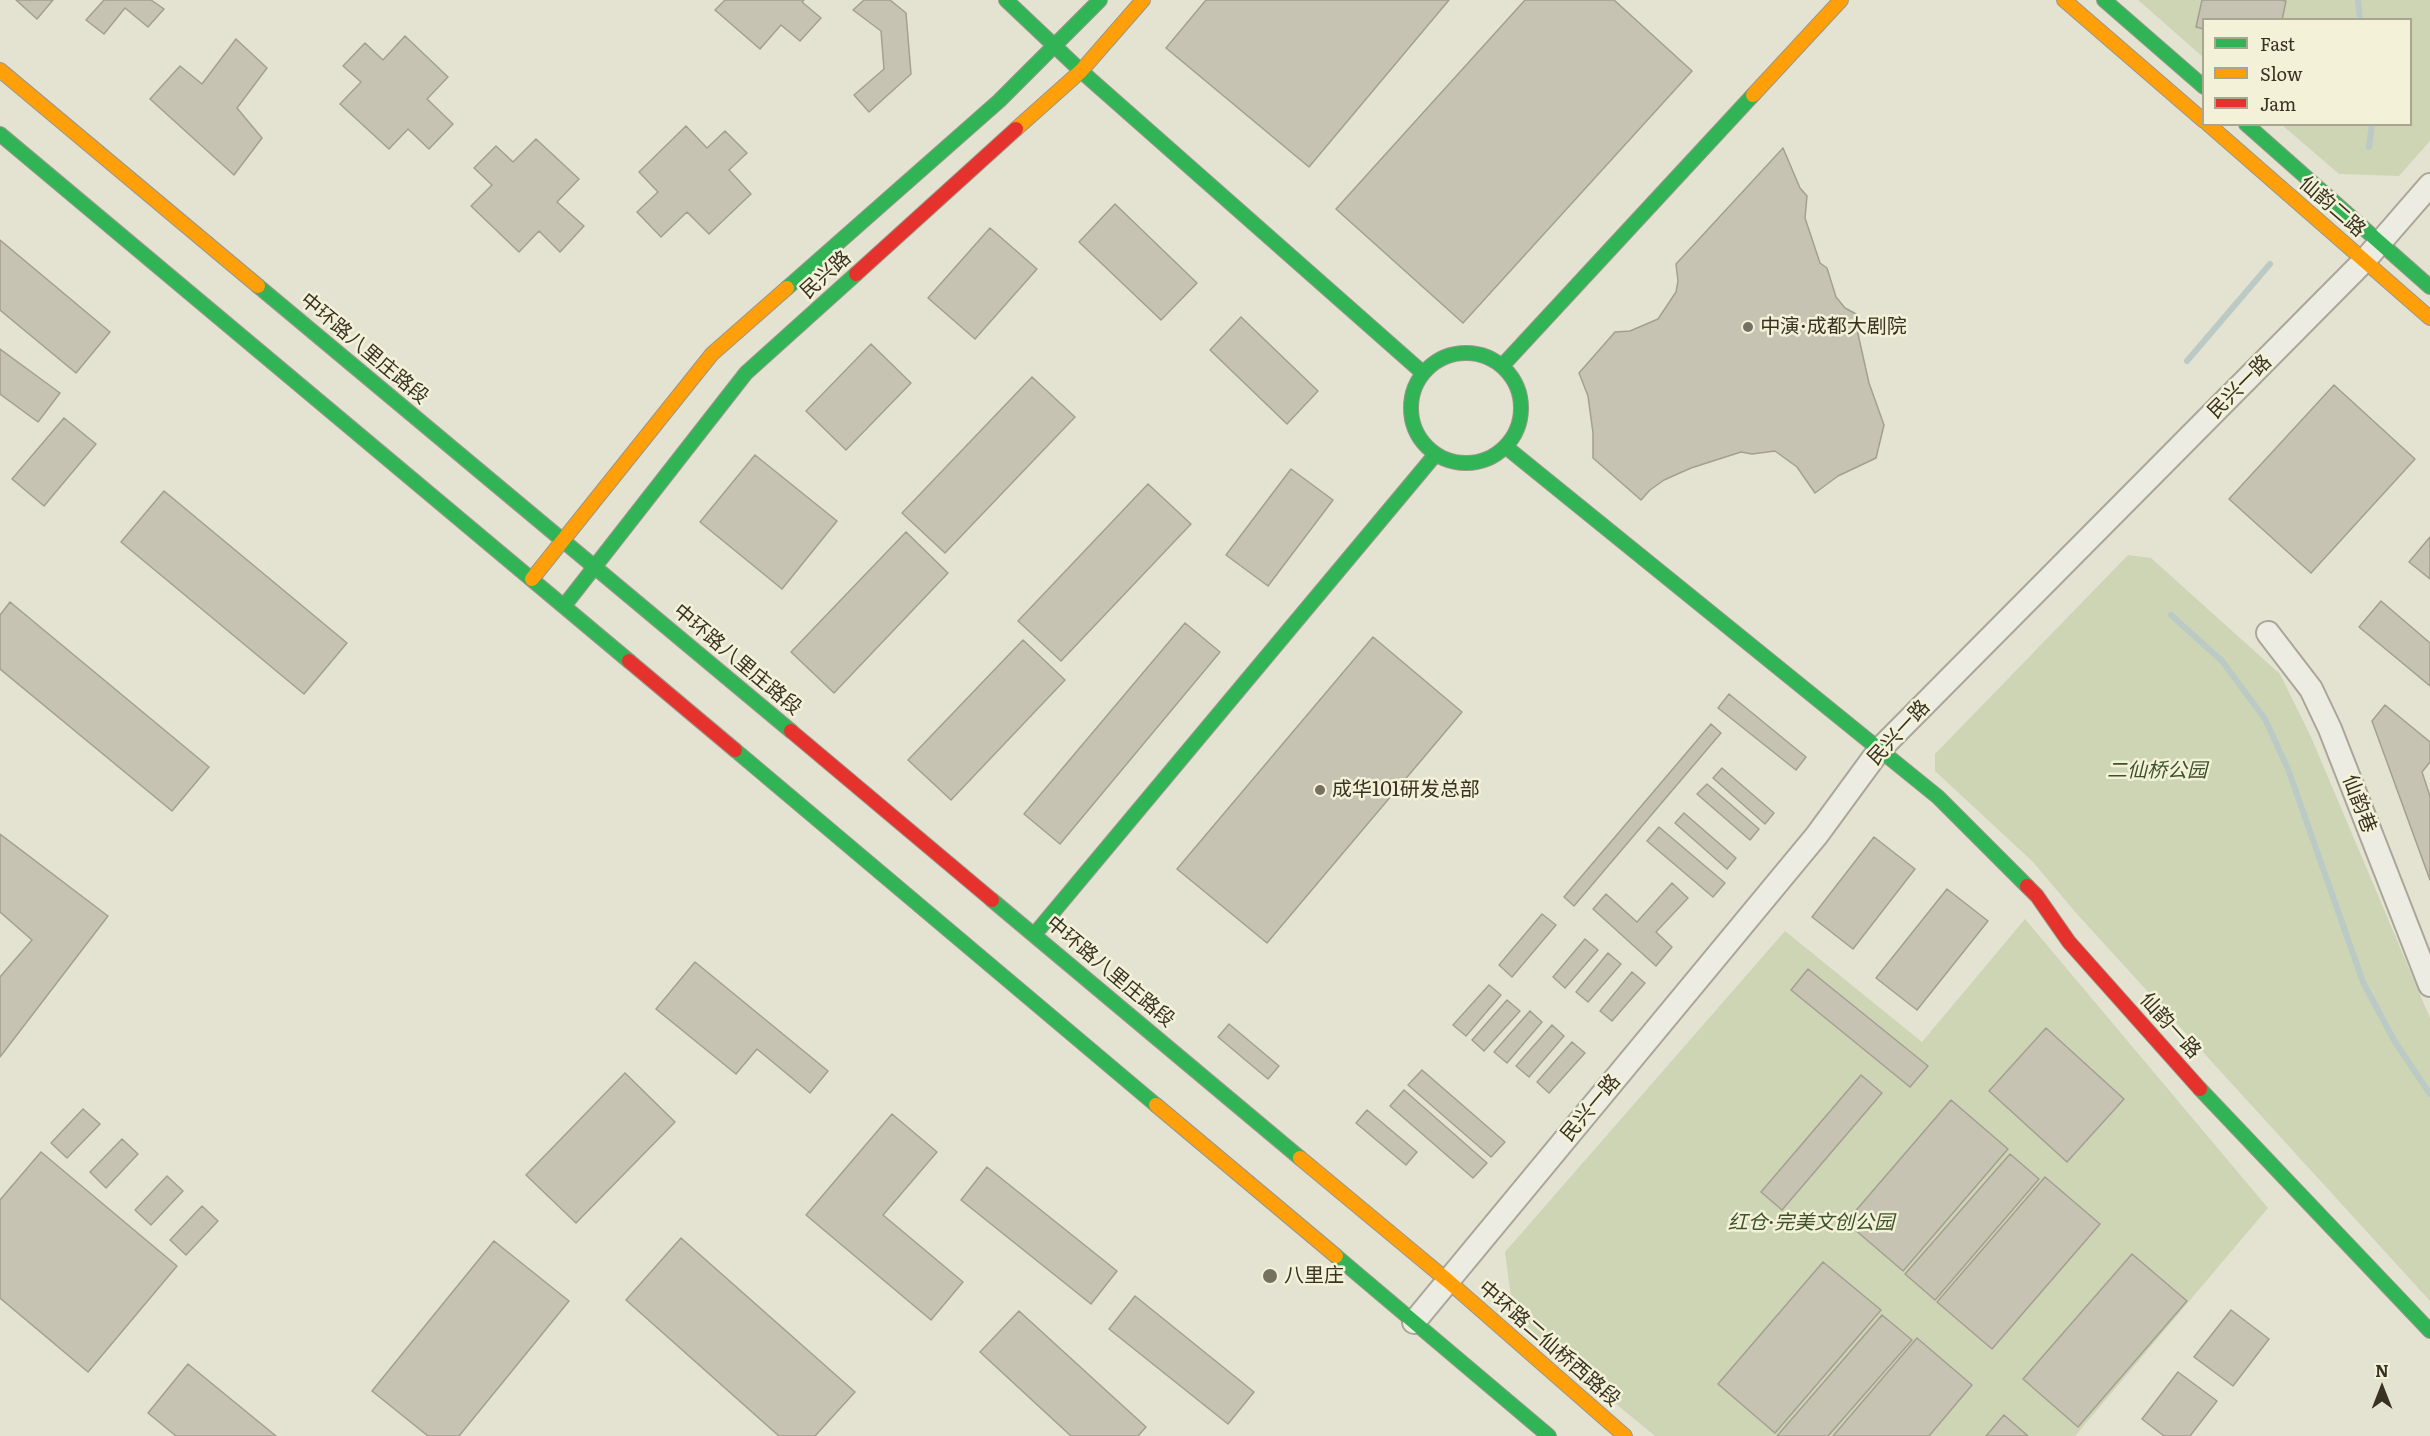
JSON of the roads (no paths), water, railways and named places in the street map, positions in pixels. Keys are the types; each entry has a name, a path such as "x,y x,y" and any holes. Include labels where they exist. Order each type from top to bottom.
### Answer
{"street":[{"path":"1006,0 1081,71 1423,373"},
{"name":"民兴路","path":"532,579 712,354 999,101 1101,0"},
{"name":"民兴路","path":"564,606 746,373 1081,71 1143,0"},
{"path":"1502,366 1841,0"},
{"path":"2064,0 2202,119"},
{"path":"2104,0 2202,85"},
{"name":"中环路八里庄路段","path":"0,70 1448,1281"},
{"name":"仙韵二路","path":"2210,126 2430,318"},
{"name":"仙韵二路","path":"2248,126 2430,287"},
{"path":"0,134 1414,1322 1538,1433"},
{"name":"民兴一路","path":"1414,1322 1817,835 1880,749 2364,261 2430,184"},
{"path":"1470,353 1487,357 1502,366 1514,379 1520,395 1522,412 1517,431 1506,447 1490,459 1472,464 1452,463 1435,455 1421,442 1412,424 1410,405 1414,388 1423,373 1436,361 1452,354 1470,353"},
{"name":"仙韵一路","path":"1506,447 1938,798 2037,897 2069,942 2214,1104 2430,1330"},
{"path":"1034,934 1435,455"},
{"name":"仙韵巷","path":"2268,633 2311,689 2330,729 2430,985"},
{"name":"中环路二仙桥西路段","path":"1448,1281 1625,1436"}],"waterway":[{"path":"2358,0 2360,18"},
{"path":"2369,147 2372,126"},
{"path":"2187,361 2270,264"},
{"path":"2171,615 2222,661 2265,719 2288,769 2363,982 2395,1042 2430,1094"}],"place":[{"name":"中演·成都大剧院","path":"1748,327"},
{"name":"成华101研发总部","path":"1320,790"},
{"name":"八里庄","path":"1270,1276"}],"park label":[{"name":"二仙桥公园","path":"2157,771"},
{"name":"红仓·完美文创公园","path":"1811,1223"}]}
